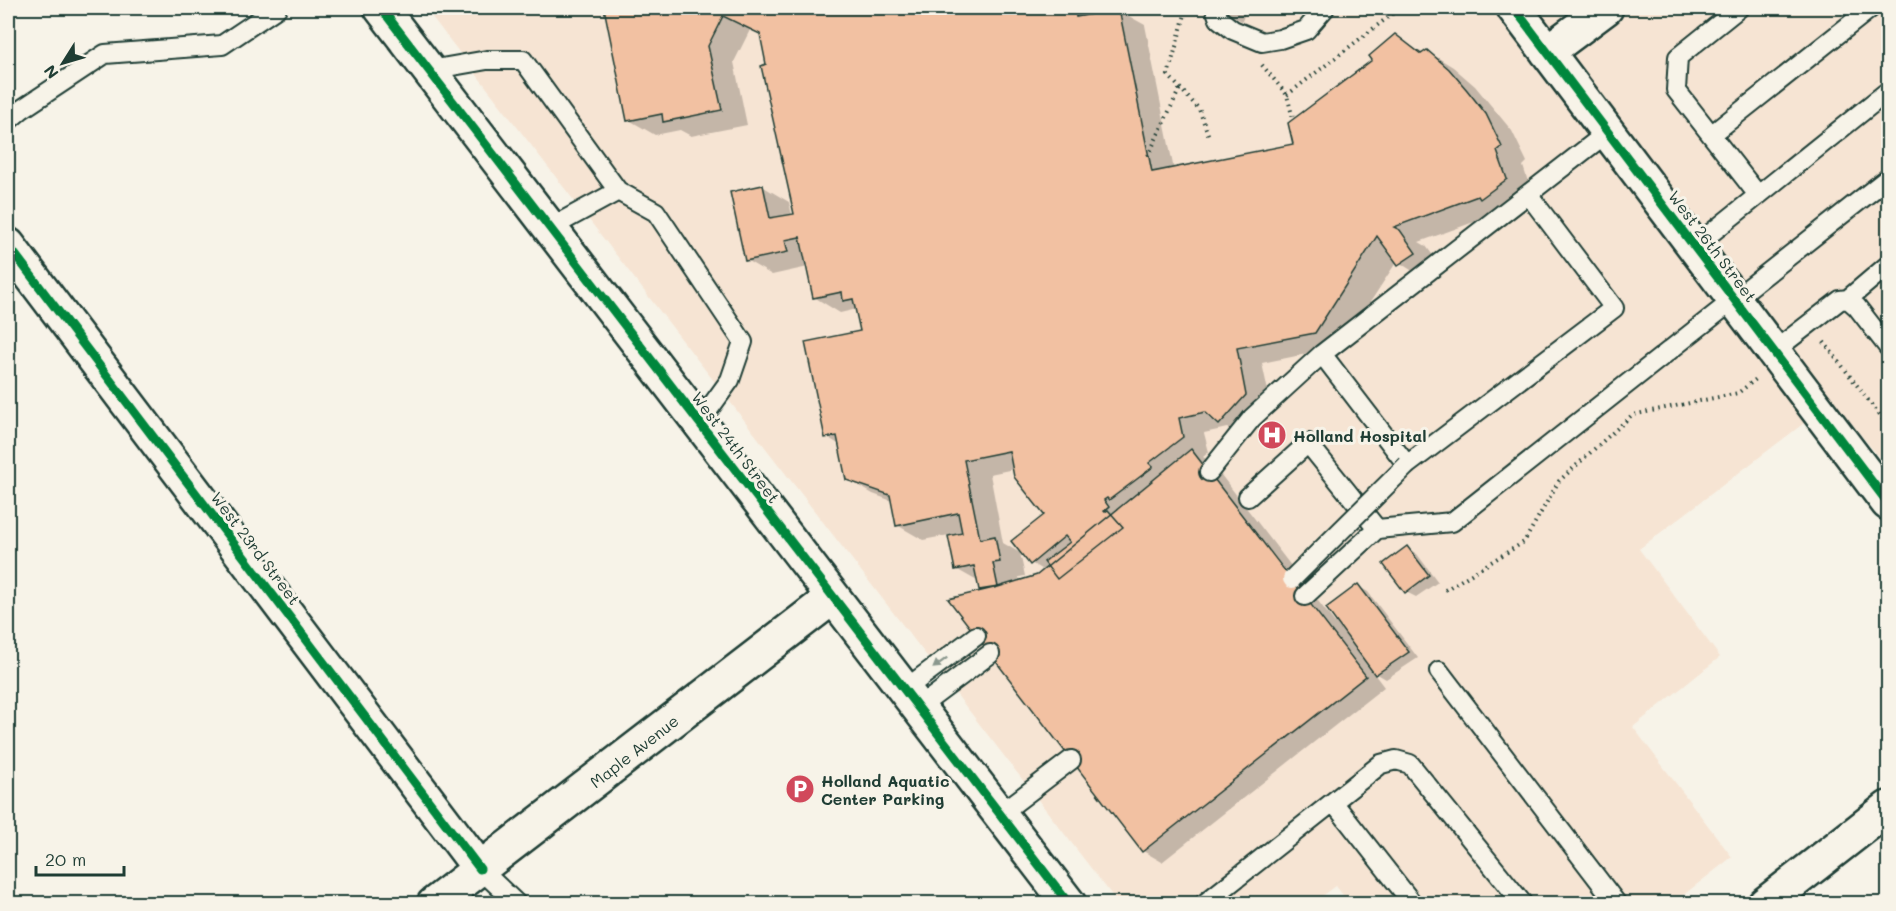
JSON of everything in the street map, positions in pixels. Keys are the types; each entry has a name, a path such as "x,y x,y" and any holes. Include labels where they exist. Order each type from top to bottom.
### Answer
{"street":[{"name":"West 24th Street","path":"381,8 1069,903"},
{"name":"West 26th Street","path":"1514,8 1888,503"},
{"path":"1547,52 1606,8"},
{"name":"West 23rd Street","path":"8,245 480,869"},
{"name":"Maple Avenue","path":"434,903 833,597"},
{"path":"1765,903 1888,808"}],"lane":[{"path":"8,121 22,109 105,54 222,45 278,8"},
{"path":"1215,8 1219,18 1233,30 1262,42 1280,39 1306,30 1325,8"},
{"path":"1739,8 1678,57 1676,90 1758,195"},
{"path":"1710,135 1870,8"},
{"path":"430,70 487,60 523,60 618,191 656,212 743,342 730,380 699,423"},
{"path":"1695,246 1888,91"},
{"path":"1209,472 1252,418 1322,354 1608,132"},
{"path":"1305,596 1377,529 1452,522 1888,178"},
{"path":"550,228 618,191"},
{"path":"1292,579 1407,465 1614,308 1528,194"},
{"path":"1778,356 1840,300 1848,299 1888,265"},
{"path":"1848,299 1888,347"},
{"path":"1322,354 1407,465"},
{"path":"1248,497 1308,443 1377,529"},
{"path":"911,699 976,636"},
{"path":"911,699 990,654"},
{"path":"1439,671 1617,903"},
{"path":"1000,814 1071,759"},
{"path":"1204,903 1381,764 1396,759 1410,764 1523,903"},
{"path":"1333,802 1413,903"},
{"path":"480,869 517,903"}],"path":[{"path":"1293,119 1287,95 1400,8"},
{"path":"1186,11 1168,75 1199,109 1209,137"},
{"path":"1148,156 1180,88"},
{"path":"1445,590 1524,542 1559,481 1632,415 1738,393 1778,356 1821,338 1888,426"}],"shaded area":[{"name":"Holland Hospital","path":"425,8 1888,8 1888,468 1833,401 1639,549 1720,657 1633,727 1732,857 1673,903 1349,903 1336,886 1313,903 1118,903"}],"building":[{"path":"604,8 1075,8 1076,17 1119,9 1152,172 1293,144 1288,123 1372,60 1369,56 1395,34 1421,54 1427,50 1449,69 1486,114 1502,147 1497,151 1507,179 1480,199 1478,196 1394,227 1400,230 1416,253 1398,265 1377,236 1315,333 1237,348 1246,395 1219,425 1205,412 1179,418 1183,437 1149,463 1153,467 1109,500 1107,498 1104,500 1109,507 1104,511 1108,510 1123,527 1057,579 1044,562 1070,542 1065,536 1030,565 1011,541 1044,515 1014,477 1009,451 964,460 980,539 995,536 1000,562 993,563 998,587 979,590 974,566 955,570 948,536 962,533 958,513 896,526 890,495 846,480 837,436 825,438 805,342 860,331 853,299 843,301 842,292 813,298 800,237 785,240 788,252 745,261 730,192 763,185 770,218 794,214 761,66 766,64 760,34 723,16 708,46 722,110 663,122 662,114 627,121"},
{"path":"1191,449 1366,676 1142,852 948,599 1037,575"},
{"path":"1407,546 1429,575 1405,593 1383,564"},
{"path":"1358,584 1409,652 1375,675 1326,608"}],"cycle path":[{"path":"381,8 1069,904"},
{"path":"1514,8 1888,503"},
{"path":"8,245 480,869"}],"place":[{"name":"Holland Hospital","path":"1272,435"},
{"name":"Holland Aquatic Center Parking","path":"800,789"}]}
